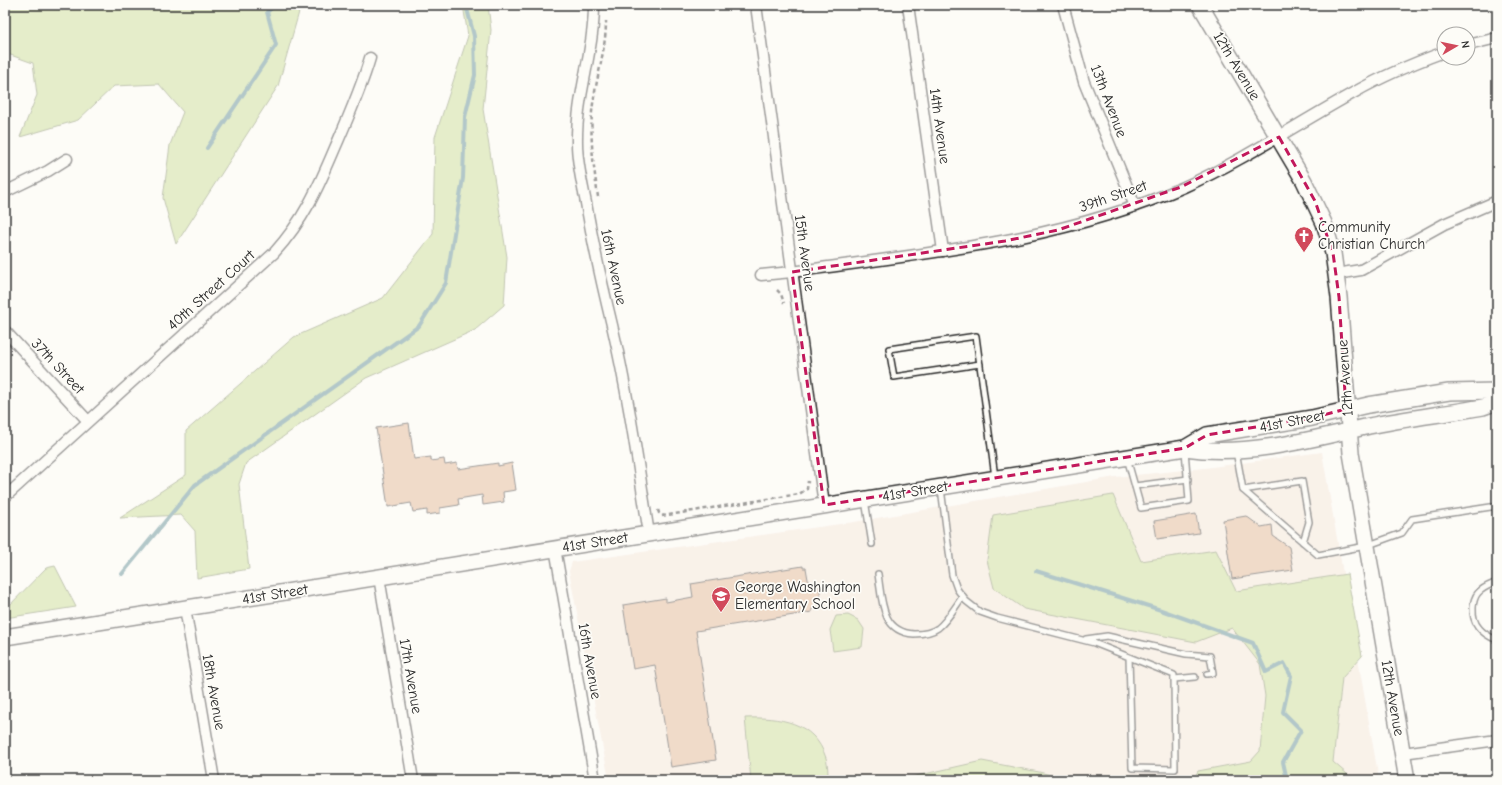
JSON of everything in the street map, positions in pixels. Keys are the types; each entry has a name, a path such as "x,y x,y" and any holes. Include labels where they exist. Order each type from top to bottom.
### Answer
{"street":[{"name":"16th Avenue","path":"594,5 591,43 579,107 577,143 579,165 594,247 634,434 649,534"},
{"name":"15th Avenue","path":"756,5 824,506"},
{"name":"14th Avenue","path":"908,5 943,250"},
{"name":"13th Avenue","path":"1063,5 1084,82 1135,206"},
{"name":"12th Avenue","path":"1200,5 1279,137 1318,208 1333,253 1351,453 1407,780"},
{"path":"1476,43 1497,38"},
{"name":"39th Street","path":"761,275 1005,242 1058,230 1135,206 1214,173 1279,137 1357,90 1436,55"},
{"name":"40th Street Court","path":"5,497 274,253 289,237 311,203 354,106 370,58"},
{"path":"5,192 48,171 67,159"},
{"path":"1336,274 1361,270 1444,224 1497,201"},
{"name":"37th Street","path":"5,331 88,421"},
{"name":"41st Street","path":"1185,448 1208,436 1312,418 1346,409 1448,392 1497,392"},
{"name":"41st Street","path":"5,638 555,548 1185,448 1207,451 1236,450 1320,438 1370,426 1483,407 1497,402"},
{"name":"16th Avenue","path":"555,548 595,780"},
{"name":"17th Avenue","path":"379,577 413,780"},
{"name":"18th Avenue","path":"184,608 214,780"},
{"path":"1403,753 1497,740"}],"lane":[{"path":"980,364 894,377 889,349 976,336 980,364 995,478"},
{"path":"1127,457 1141,508 1162,502 1189,501 1185,448"},
{"path":"1236,450 1243,490 1318,555 1366,546 1402,534 1412,519 1497,506"},
{"path":"1135,486 1188,479"},
{"path":"1243,490 1302,480 1309,522 1303,542"},
{"path":"941,487 952,575 957,589 980,612 997,618 1083,640 1129,657 1174,675 1175,769 1132,768 1129,657"},
{"path":"865,499 872,544"},
{"path":"878,574 883,607 890,623 897,630 907,633 922,634 937,629 963,596"},
{"path":"1497,582 1482,589 1476,594 1473,604 1473,617 1478,628 1487,636 1497,640"},
{"path":"1083,640 1107,636 1186,654 1210,656 1213,672 1208,674"},
{"path":"1174,679 1195,677"},
{"path":"716,780 724,780"}],"path":[{"path":"599,202 592,158 592,118 605,47 606,18"},
{"path":"777,290 781,294 784,304"},
{"path":"657,517 800,494 807,489 807,474"},
{"path":"658,508 659,513 664,516"}],"highlighted area":[{"path":"1279,137 1315,201 1333,253 1339,297 1346,409 1312,418 1207,435 1185,448 824,505 792,272 1005,241 1058,230 1181,187"}],"shaded area":[{"path":"1322,452 1379,780 609,780 569,571 572,562 854,522 1115,477 1205,468"}],"green space":[{"path":"5,5 32,5 62,10 81,5 301,5 278,86 176,244 163,198 170,145 183,112 159,84 114,86 78,120 20,137 37,95 33,63 5,53"},
{"path":"463,5 488,5 491,30 483,109 507,257 504,305 475,330 366,378 246,463 239,484 249,569 197,578 195,531 181,515 120,518 186,475 186,431 294,337 383,298 433,234 435,137 468,36"},
{"path":"1113,495 1141,561 1216,550 1236,591 1347,574 1362,656 1342,678 1333,762 1354,780 1193,780 1198,771 1251,761 1260,751 1265,696 1260,664 1232,628 1196,642 1024,609 994,588 987,560 993,515"},
{"path":"55,566 76,607 5,618 5,610 46,568"},
{"path":"848,615 858,620 864,629 862,647 833,651 830,630 836,616"},
{"path":"745,718 782,720 804,729 813,736 826,758 828,780 751,780"},
{"path":"982,761 1039,772 1070,780 898,780"}],"building":[{"path":"409,423 414,459 431,457 431,461 444,459 445,465 457,463 458,469 498,463 498,466 512,463 516,490 503,492 504,502 483,505 482,495 458,499 459,505 440,508 440,513 427,515 427,510 413,512 411,503 388,507 376,428"},
{"path":"1196,514 1199,533 1157,539 1154,521"},
{"path":"1246,516 1261,527 1272,525 1273,536 1289,547 1293,570 1232,579 1223,520"},
{"path":"803,566 803,568 806,568 809,585 819,584 822,607 812,609 812,612 696,631 716,760 671,767 655,665 633,669 623,605 666,598 666,602 693,597 691,584"}],"waterway":[{"path":"207,148 276,45 267,12 275,5"},
{"path":"122,574 195,485 419,326 446,283 463,178 465,117 475,75 474,36 466,5"},
{"path":"1036,571 1161,610 1253,643 1266,672 1284,663 1291,676 1283,712 1301,730 1283,762 1287,780"}],"place":[{"name":"Community Christian Church","path":"1304,253"},
{"name":"George Washington Elementary School","path":"721,613"}]}
